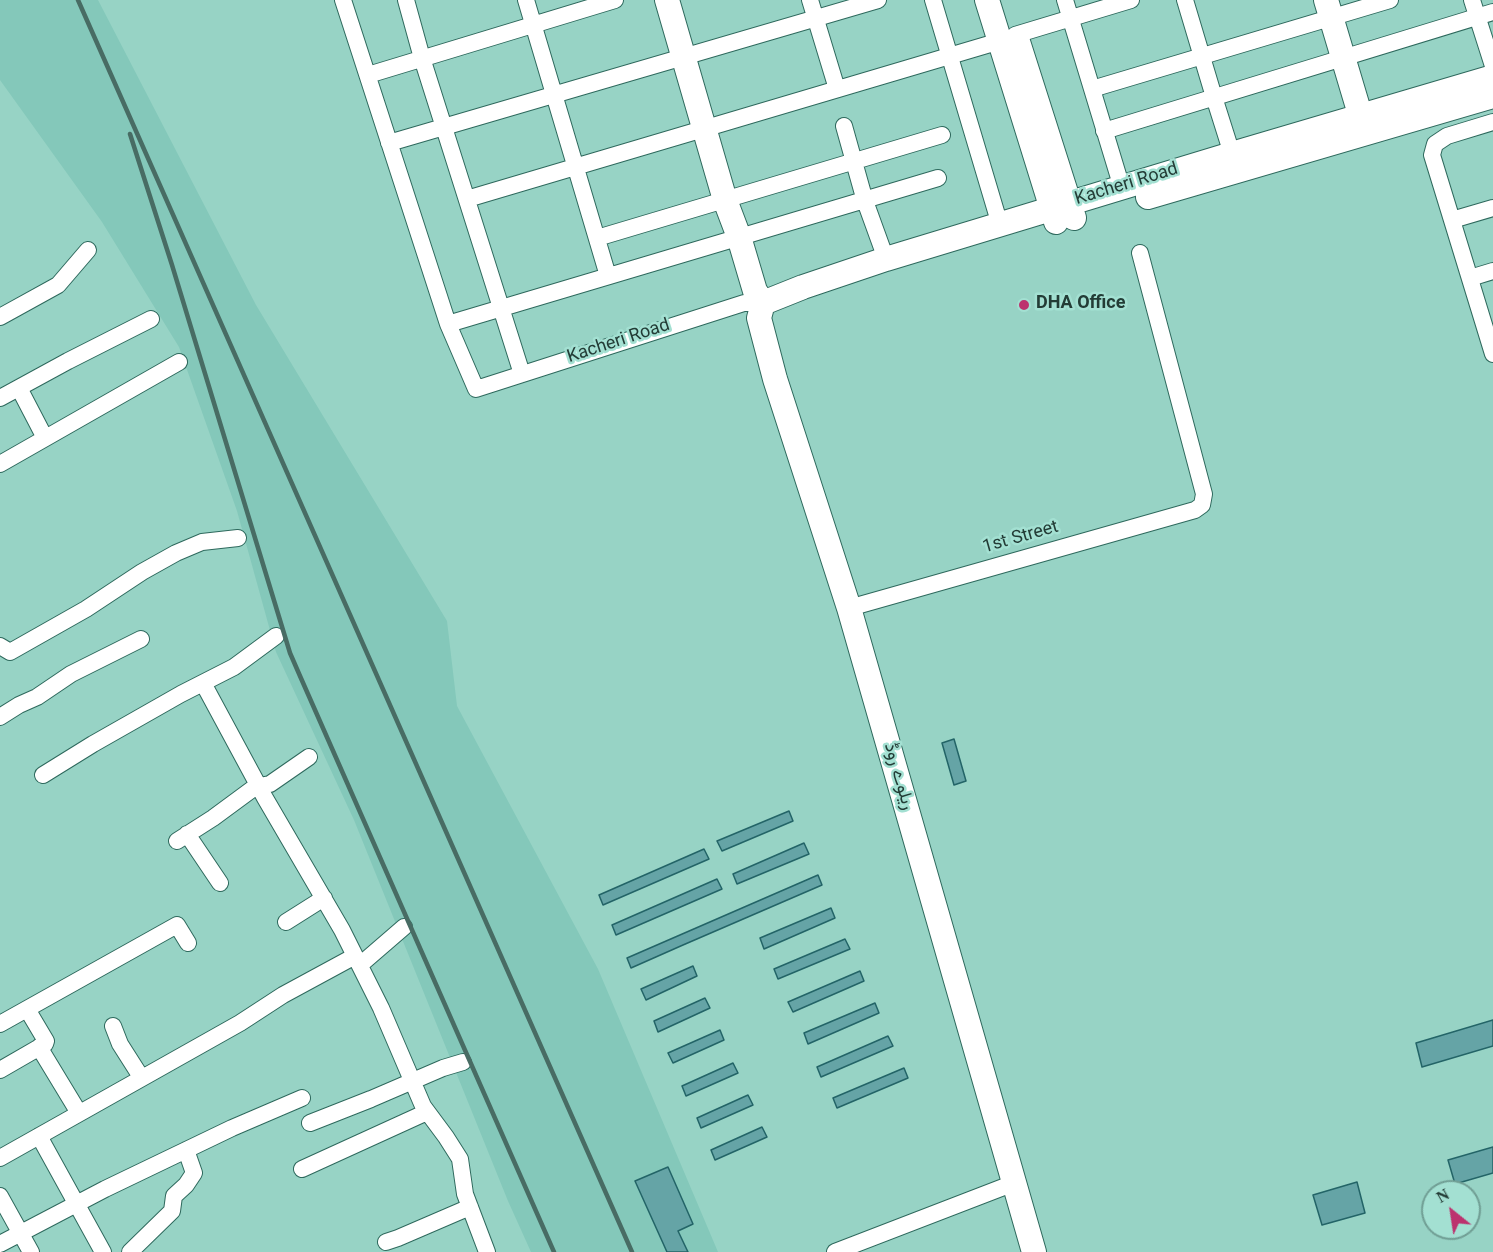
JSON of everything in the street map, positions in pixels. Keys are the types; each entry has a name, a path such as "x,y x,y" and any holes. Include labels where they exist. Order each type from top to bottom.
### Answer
{"main road":[{"path":"667,0 725,200 755,291 763,303"},
{"path":"987,0 1008,38 1063,214"},
{"path":"1005,0 1008,38"},
{"path":"1328,9 1363,125"},
{"name":"Kacheri Road","path":"763,303 776,307 784,305 1063,214 1363,125 1493,78"},
{"name":"Kacheri Road","path":"763,303 886,259 1000,225 1063,214 1122,188 1232,154 1493,96"},
{"name":"ریلوے روڈ","path":"763,303 759,318 763,338 849,608 1034,1252"}],"street":[{"path":"344,0 448,324 938,178"},
{"path":"406,0 422,58 522,374"},
{"path":"526,0 608,276"},
{"path":"368,75 615,0"},
{"path":"810,0 837,89"},
{"path":"389,143 878,0"},
{"path":"933,0 1000,225"},
{"path":"1065,0 1122,188"},
{"path":"467,199 1131,0"},
{"path":"1185,0 1232,154"},
{"path":"1092,89 1202,56 1328,9 1390,0"},
{"path":"1472,0 1485,15 1493,66"},
{"path":"1104,131 1485,15"},
{"path":"1493,122 1447,136 1436,144 1432,155 1470,278 1488,322 1493,354"},
{"path":"844,126 865,201 886,259"},
{"path":"597,238 942,135"},
{"path":"1452,220 1493,207"},
{"path":"0,317 58,285 88,250"},
{"name":"1st Street","path":"849,608 1195,510 1202,505 1204,494 1140,253"},
{"path":"1470,278 1493,271"},
{"name":"Kacheri Road","path":"448,324 476,389 744,303 763,303"},
{"path":"0,398 151,320"},
{"path":"0,464 179,362"},
{"path":"19,388 45,438"},
{"path":"0,646 10,652 86,609 142,572 176,553 202,542 238,538"},
{"path":"43,775 93,744 234,667 276,636"},
{"path":"0,717 71,674 141,639"},
{"path":"203,683 258,786 358,961 423,1106 460,1160 465,1194 487,1252"},
{"path":"220,883 182,837 213,818 250,790 270,784 309,757"},
{"path":"286,922 324,898"},
{"path":"0,1024 177,925 188,944"},
{"path":"0,1158 240,1023 283,995 358,961 404,927"},
{"path":"0,1070 45,1044 46,1041 27,1009"},
{"path":"113,1026 120,1044 141,1077"},
{"path":"39,1047 79,1113"},
{"path":"310,1124 443,1068 463,1062"},
{"path":"0,1244 186,1150 302,1098"},
{"path":"302,1169 427,1112"},
{"path":"39,1136 102,1252"},
{"path":"130,1252 172,1211 174,1196 186,1185 194,1173 186,1150"},
{"path":"835,1252 1014,1183"},
{"path":"0,1196 31,1252"},
{"path":"386,1242 470,1207"}],"shaded area":[{"path":"0,0 98,0 256,305 447,621 457,706 598,969 718,1252 531,1252 508,1201 354,820 276,652 237,511 179,347 102,222 0,80"}],"building":[{"path":"954,739 966,781 954,785 942,743"},
{"path":"789,811 793,821 722,851 717,841"},
{"path":"804,843 809,854 737,884 733,874"},
{"path":"704,849 709,859 603,905 599,895"},
{"path":"818,875 822,885 631,968 627,958"},
{"path":"717,879 722,889 616,935 612,925"},
{"path":"831,908 835,918 764,949 760,938"},
{"path":"845,939 850,949 778,979 774,969"},
{"path":"693,966 697,976 646,1000 641,989"},
{"path":"860,971 864,981 793,1012 788,1002"},
{"path":"705,998 710,1008 658,1032 654,1021"},
{"path":"875,1003 879,1013 808,1044 804,1033"},
{"path":"1493,1020 1493,1046 1422,1067 1416,1043"},
{"path":"720,1030 724,1040 673,1063 668,1053"},
{"path":"888,1036 893,1046 821,1077 817,1067"},
{"path":"733,1063 738,1073 686,1096 682,1086"},
{"path":"904,1068 908,1078 837,1108 833,1098"},
{"path":"748,1095 753,1105 701,1128 697,1118"},
{"path":"762,1127 767,1137 715,1160 711,1150"},
{"path":"1493,1147 1493,1173 1469,1180 1454,1180 1448,1160"},
{"path":"668,1167 693,1224 678,1231 688,1252 667,1252 635,1181"},
{"path":"1357,1182 1365,1213 1322,1225 1313,1195"}],"railway":[{"path":"78,0 632,1252"},
{"path":"130,134 290,653 554,1252"}],"place":[{"name":"DHA Office","path":"1024,305"}]}
